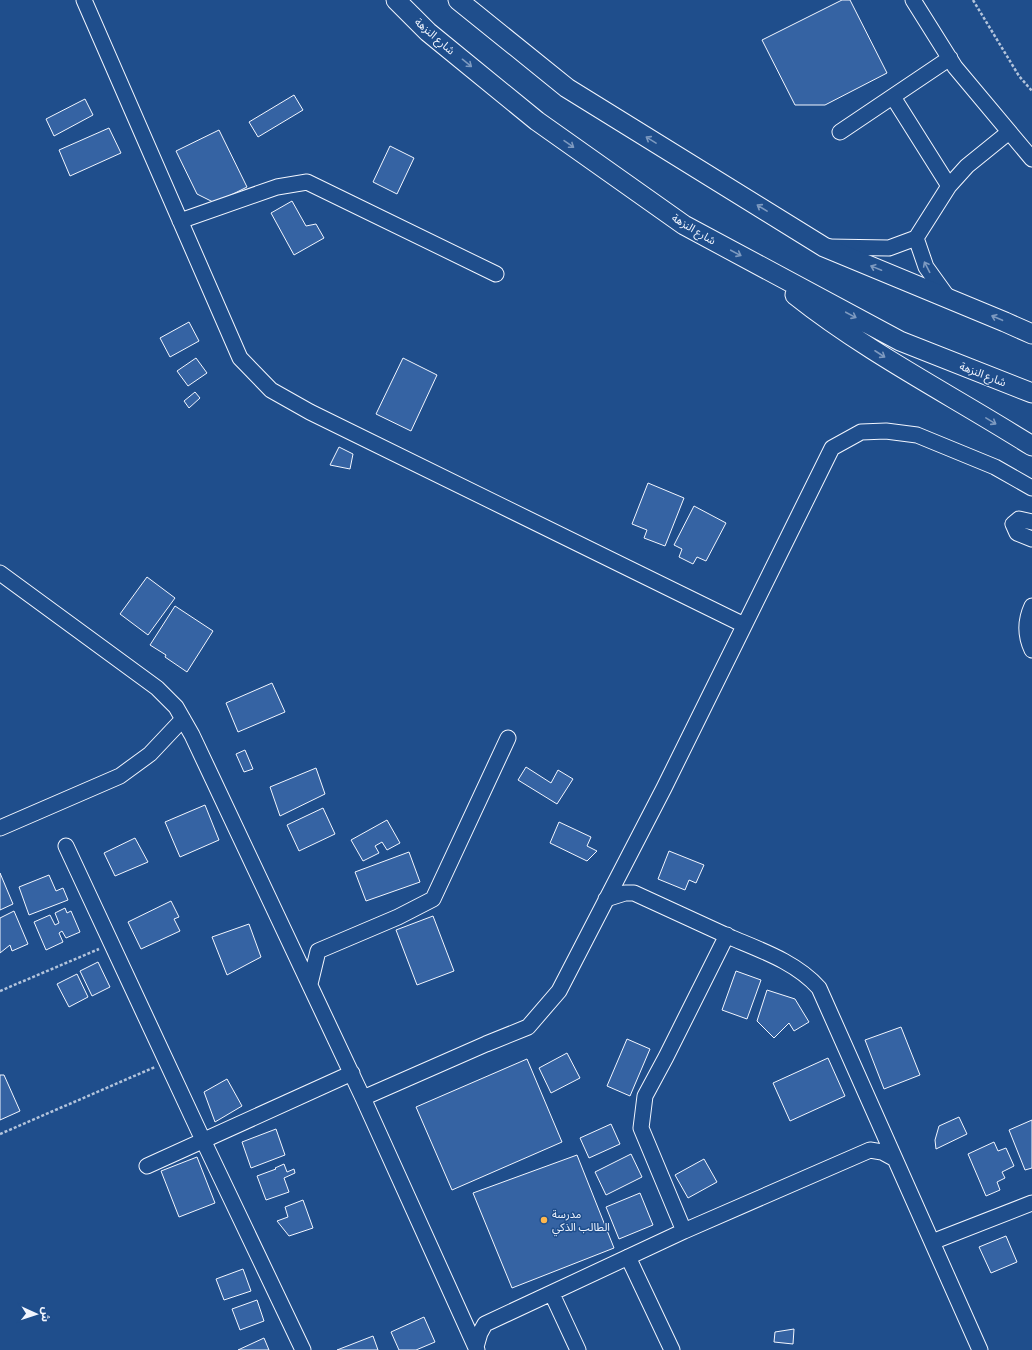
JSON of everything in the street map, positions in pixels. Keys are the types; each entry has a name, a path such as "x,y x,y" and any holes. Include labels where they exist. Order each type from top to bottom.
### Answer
{"main road":[{"name":"شارع النزهة","path":"396,0 428,32 537,121 684,225 900,341 1032,393"},
{"path":"458,0 567,88 824,247 1032,334"},
{"path":"758,265 823,317 888,359 1032,446"}],"street":[{"path":"84,0 240,358 271,390 310,412 744,625"},
{"path":"913,0 955,67 1032,159"},
{"path":"840,132 950,58"},
{"path":"893,97 949,186"},
{"path":"824,247 889,248 916,238 949,186 968,166 1009,132"},
{"path":"180,221 277,187 307,182 496,274"},
{"path":"916,238 926,267 949,298"},
{"path":"363,1098 528,1027 559,991 664,788 832,448 862,432 886,431 916,435 995,467 1032,488"},
{"path":"1032,522 1020,519 1013,524 1017,533 1032,539"},
{"path":"0,573 157,688 176,707 192,735 291,943 477,1348"},
{"path":"1032,606 1028,614 1026,636 1032,650"},
{"path":"0,828 120,776 150,754 183,719"},
{"path":"291,943 318,951 398,917 433,899 508,738"},
{"path":"66,846 303,1350"},
{"path":"623,867 626,879 634,893"},
{"path":"606,899 625,893 634,893 786,963 819,988 980,1350"},
{"path":"684,1231 641,1128 645,1096 727,935"},
{"path":"310,984 318,951"},
{"path":"147,1166 352,1073"},
{"path":"870,1150 876,1136 879,1122"},
{"path":"477,1348 480,1333 484,1326 684,1231 870,1150 882,1152 895,1159"},
{"path":"932,1242 1032,1203"},
{"path":"628,1257 672,1350"},
{"path":"552,1294 578,1350"},
{"path":"464,1320 484,1326"}],"path":[{"path":"973,0 1019,76 1032,91"},
{"path":"0,991 112,944"},
{"path":"0,1134 167,1062"}],"building":[{"path":"842,0 850,0 887,73 825,105 795,105 762,40"},
{"path":"294,95 303,110 258,137 249,122"},
{"path":"85,99 93,115 54,136 46,119"},
{"path":"109,128 121,153 70,176 59,150"},
{"path":"219,130 247,187 215,203 197,194 176,151"},
{"path":"390,146 414,158 397,194 373,182"},
{"path":"292,201 306,226 316,224 324,238 294,255 271,213"},
{"path":"189,322 199,341 170,357 160,338"},
{"path":"196,358 207,373 188,386 177,371"},
{"path":"403,358 437,375 411,431 376,414"},
{"path":"195,392 200,398 189,408 184,401"},
{"path":"339,447 353,454 350,469 330,465"},
{"path":"648,483 684,498 665,546 644,538 647,530 632,524"},
{"path":"694,506 726,523 706,561 697,557 693,564 679,557 682,549 674,545"},
{"path":"147,577 175,598 148,635 120,614"},
{"path":"175,606 213,631 187,672 165,657 166,655 150,645"},
{"path":"272,683 285,712 238,732 226,703"},
{"path":"245,750 253,769 244,772 236,754"},
{"path":"526,767 551,783 558,770 573,779 557,804 518,780"},
{"path":"316,768 325,794 280,816 270,787"},
{"path":"205,805 219,840 180,857 165,822"},
{"path":"323,808 335,834 299,851 287,825"},
{"path":"387,820 400,843 387,850 382,842 375,846 379,853 363,861 351,840"},
{"path":"559,822 591,837 587,846 597,851 587,861 550,843"},
{"path":"135,838 148,862 115,876 104,853"},
{"path":"669,851 704,865 696,883 689,880 685,890 658,879"},
{"path":"409,852 420,882 366,901 355,872"},
{"path":"0,873 13,904 0,910"},
{"path":"49,875 56,891 63,888 68,900 29,915 19,887"},
{"path":"171,901 179,917 174,919 180,931 141,949 128,922"},
{"path":"65,908 67,913 71,911 80,932 66,938 62,931 59,933 63,942 46,950 34,922 50,915 55,925 59,923 55,913"},
{"path":"14,911 28,944 12,951 10,945 0,953 0,918"},
{"path":"433,916 454,971 417,985 396,930"},
{"path":"249,924 261,957 227,975 212,937"},
{"path":"98,962 110,987 92,996 80,971"},
{"path":"736,971 761,980 747,1019 722,1010"},
{"path":"77,974 88,997 69,1007 57,984"},
{"path":"767,990 795,999 809,1022 794,1031 789,1023 774,1038 757,1021"},
{"path":"901,1027 920,1075 884,1089 865,1040"},
{"path":"627,1039 650,1049 630,1096 607,1086"},
{"path":"567,1053 580,1078 551,1093 539,1068"},
{"path":"828,1058 845,1096 790,1121 773,1083"},
{"path":"527,1059 562,1142 452,1190 416,1107"},
{"path":"0,1075 4,1075 20,1111 0,1120"},
{"path":"227,1079 242,1106 215,1122 204,1092"},
{"path":"959,1117 967,1134 936,1149 935,1140 939,1126"},
{"path":"1032,1120 1032,1168 1025,1170 1009,1130"},
{"path":"611,1124 620,1144 589,1158 580,1138"},
{"path":"276,1129 285,1155 251,1168 242,1142"},
{"path":"994,1142 998,1151 1006,1148 1014,1166 1002,1172 1005,1178 997,1182 1000,1190 986,1196 968,1154"},
{"path":"631,1154 642,1177 606,1195 595,1172"},
{"name":"مدرسة الطالب الذكي","path":"577,1155 614,1248 512,1288 473,1193"},
{"path":"197,1157 215,1203 179,1217 161,1171"},
{"path":"704,1159 717,1182 688,1198 675,1175"},
{"path":"284,1164 287,1172 294,1169 295,1173 284,1178 289,1192 266,1200 257,1176 276,1169 275,1168"},
{"path":"640,1193 653,1225 619,1239 606,1207"},
{"path":"303,1200 313,1228 289,1236 277,1221 288,1217 285,1207"},
{"path":"1006,1236 1017,1262 991,1273 979,1247"},
{"path":"243,1269 251,1291 224,1300 216,1279"},
{"path":"257,1300 264,1321 240,1330 232,1309"},
{"path":"424,1317 435,1342 416,1350 399,1350 391,1332"},
{"path":"794,1329 793,1344 774,1342 775,1332"},
{"path":"373,1336 378,1350 337,1350"},
{"path":"264,1338 269,1350 238,1350"}],"place":[{"name":"مدرسة الطالب الذكي","path":"544,1220"}]}
